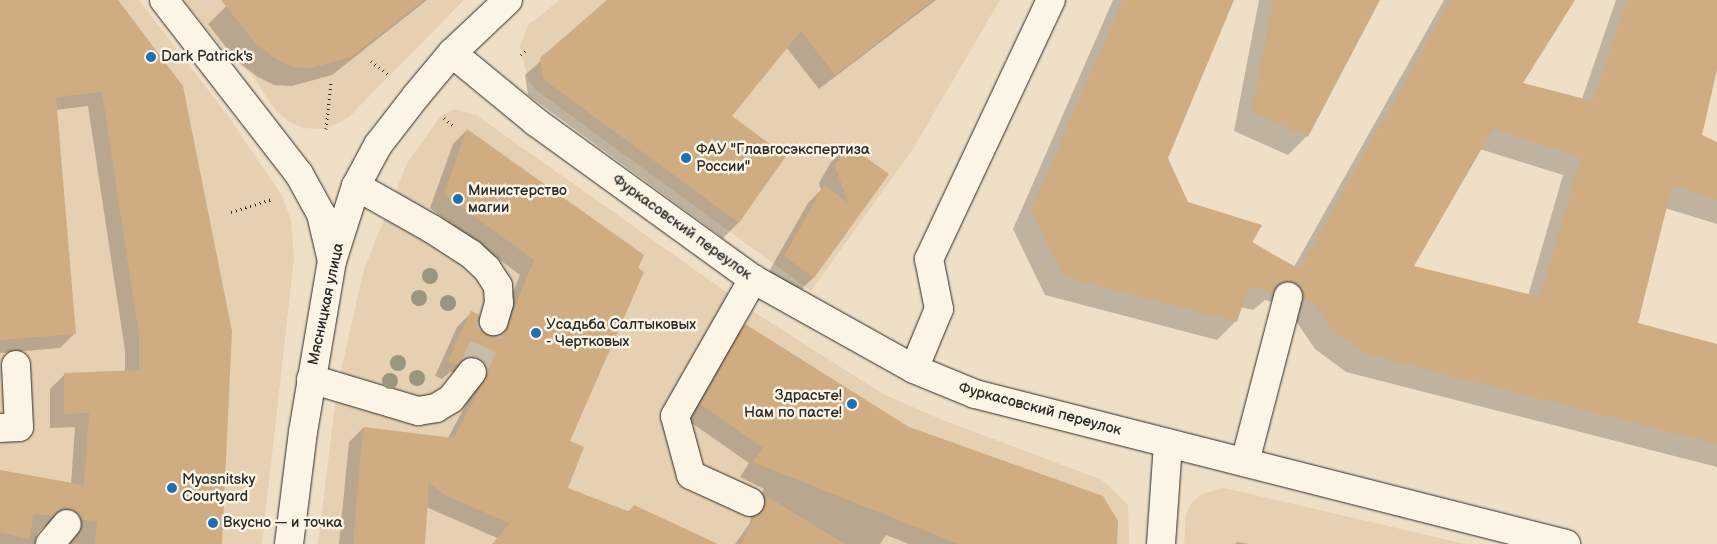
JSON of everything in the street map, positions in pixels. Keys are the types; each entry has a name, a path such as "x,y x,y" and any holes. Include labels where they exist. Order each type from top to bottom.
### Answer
{"street":[{"path":"164,0 299,174 320,214 332,262"},
{"name":"Мясницкая улица","path":"289,544 311,379 332,262 356,186 378,145 452,53 508,0"},
{"path":"914,370 940,309 929,259 1050,0"},
{"name":"Фуркасовский переулок","path":"452,53 536,122 753,279 914,370 975,394 1566,544"},
{"path":"356,186 440,234 487,269 498,286 499,304 494,321"},
{"path":"750,502 691,475 676,416 753,279"},
{"path":"1245,462 1288,296"},
{"path":"0,428 19,427 16,365"},
{"path":"311,379 418,411 436,408 451,399 472,372"},
{"path":"1161,544 1168,443"}],"path":[{"path":"520,55 526,50"},
{"path":"371,61 391,77"},
{"path":"326,129 331,82"},
{"path":"441,116 453,125"},
{"path":"231,212 282,196"}],"shaded area":[{"path":"0,0 139,0 231,120 282,196 291,220 294,258 262,544 0,544"},
{"path":"184,0 464,0 348,118 326,129 303,128 289,122 276,111 252,75 226,53"},
{"path":"560,0 1000,0 913,149 811,291 536,90 528,80 520,46 528,25"},
{"path":"454,109 476,115 759,315 883,394 940,419 1102,480 1128,505 1129,544 318,544 337,388 364,269 407,163 441,116"},
{"path":"1223,488 1465,544 1184,544 1186,514 1192,502 1202,494"}],"building":[{"path":"0,0 118,0 183,86 232,331 222,544 95,544 97,521 82,520 69,509 61,510 53,516 33,514 30,539 0,533 0,470 84,485 89,413 64,414 64,373 139,370 139,336 102,92 56,97 76,334 0,340"},
{"path":"221,0 424,0 351,57 311,68 293,67 276,59 255,43"},
{"path":"607,0 933,0 835,75 801,31 732,116 786,156 739,223 543,79 540,58"},
{"path":"1123,0 1234,0 1168,158 1188,202 1262,225 1252,243 1300,269 1451,0 1575,0 1523,83 1593,101 1627,0 1717,0 1717,70 1702,135 1717,142 1717,200 1672,186 1638,323 1717,344 1717,444 1365,354 1333,331 1315,303 1303,300 1299,286 1292,282 1283,282 1273,292 1249,286 1237,322 1063,277 1031,210","holes":["1493,129 1581,157 1540,297 1414,266"]},
{"path":"1273,0 1380,0 1308,137 1252,112"},
{"name":"Усадьба Салтыковых - Чертковых","path":"467,129 644,255 638,268 644,272 570,441 584,447 568,488 630,512 634,505 718,544 492,544 510,523 446,496 429,482 425,544 353,544 363,427 454,438 487,374 486,366 475,357 466,358 458,365 448,361 471,311 480,315 479,324 483,332 497,336 505,332 534,260 444,194"},
{"path":"847,144 889,174 814,278 784,256 824,185 848,203 835,166"},
{"path":"745,324 909,427 1103,496 1118,521 1117,544 959,544 753,462 763,448 700,404"},
{"path":"766,496 845,544 741,544 755,516 764,509"}],"tunnel":[{"path":"472,372 494,321"}],"place":[{"name":"Dark Patrick's","path":"151,57"},
{"name":"ФАУ \"Главгосэкспертиза России\"","path":"686,158"},
{"name":"Министерство магии","path":"458,199"},
{"name":"Усадьба Салтыковых - Чертковых","path":"536,333"},
{"name":"Здрасьте! Нам по пасте!","path":"852,404"},
{"name":"Myasnitsky Courtyard","path":"172,488"},
{"name":"Вкусно — и точка","path":"213,523"}]}
